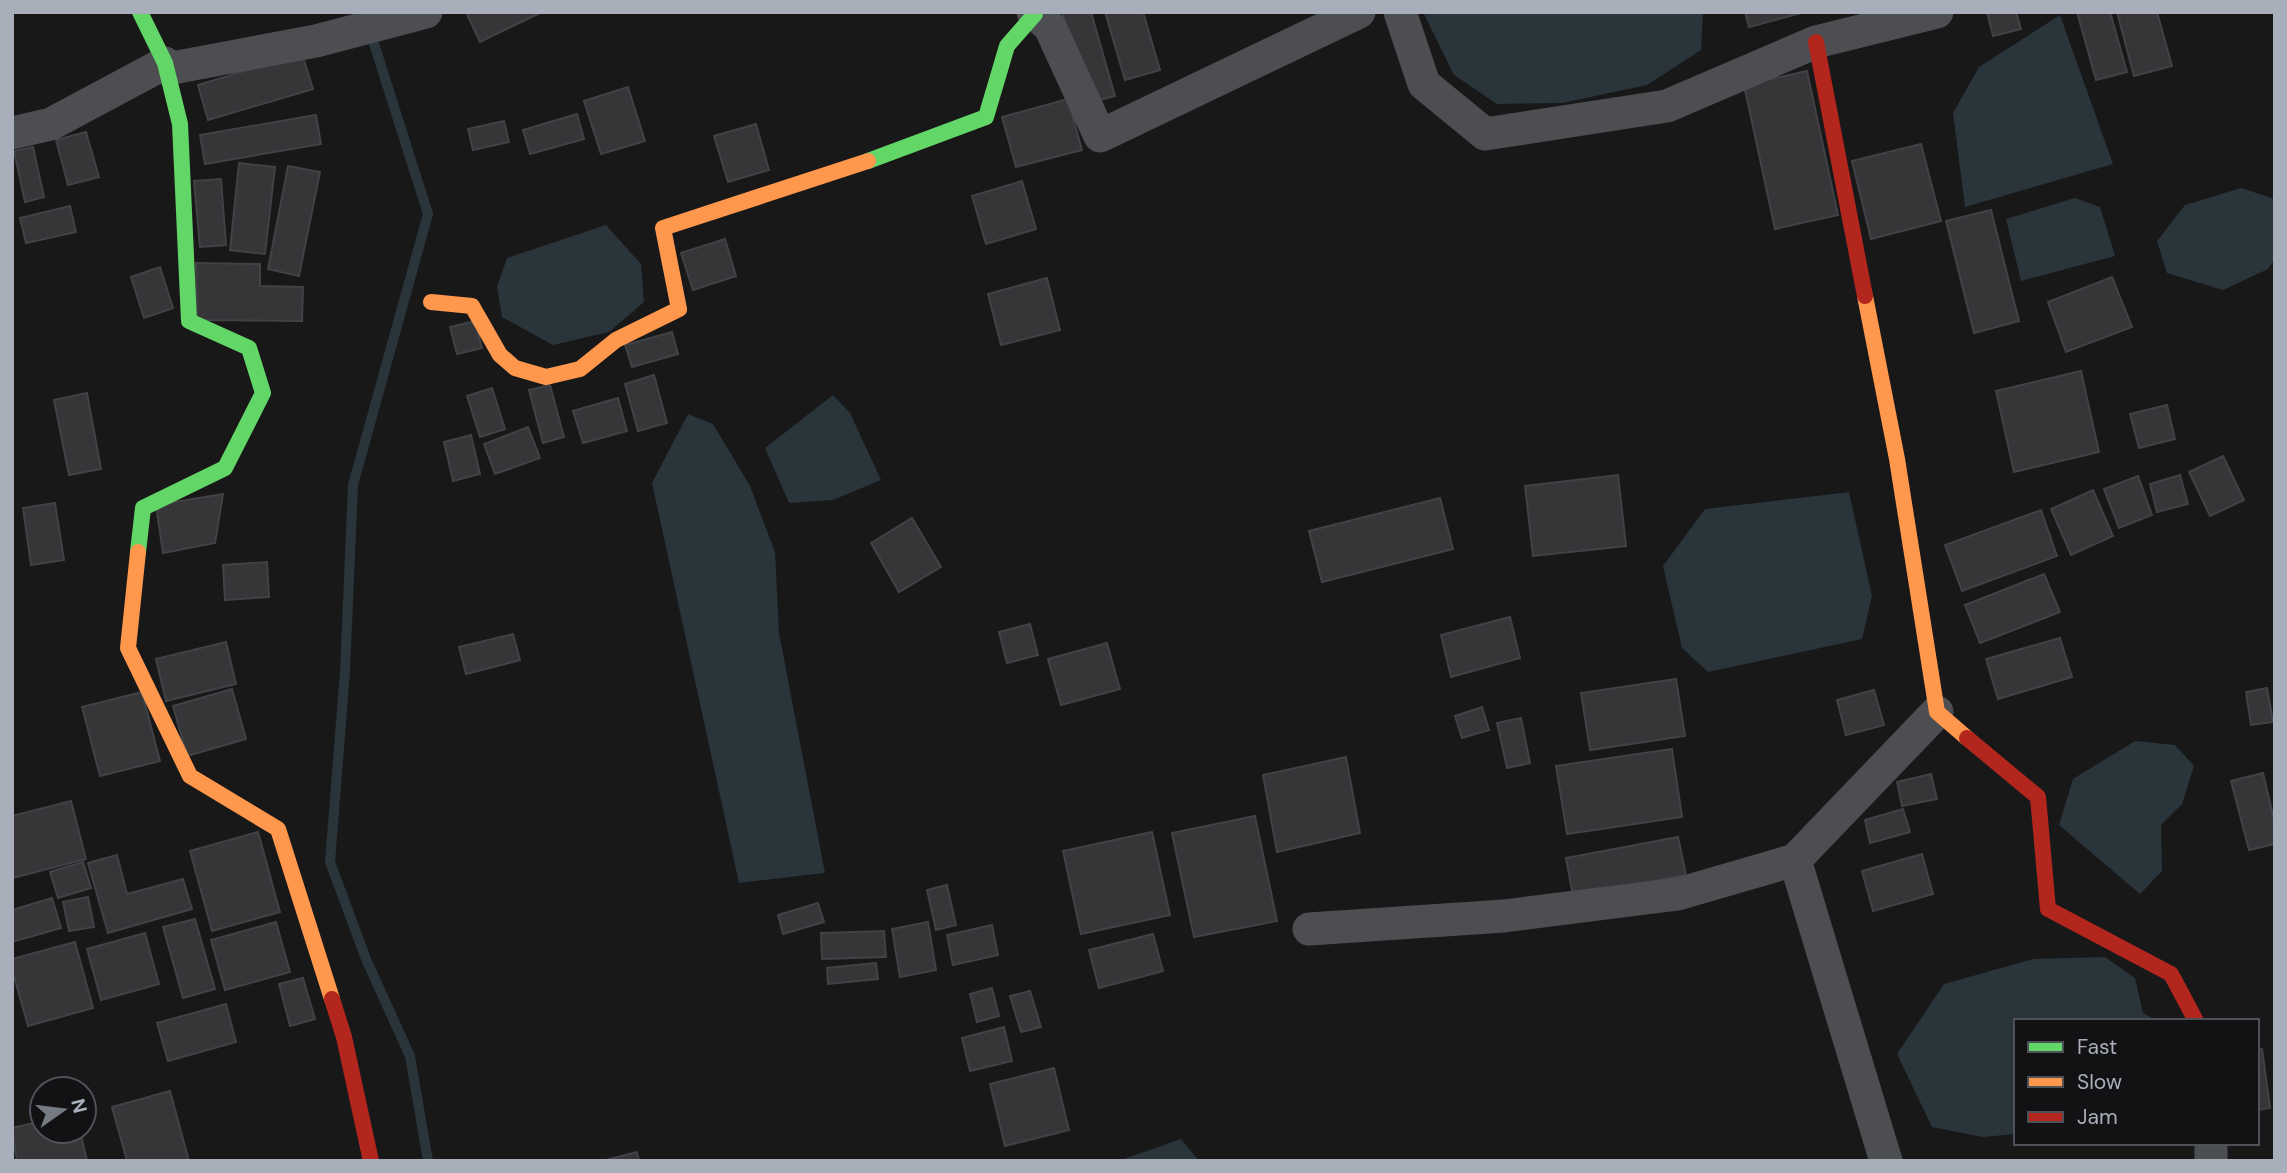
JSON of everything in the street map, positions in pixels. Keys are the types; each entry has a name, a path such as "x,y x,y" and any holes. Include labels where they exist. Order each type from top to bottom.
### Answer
{"street":[{"path":"140,12 166,66 180,124 189,321 249,348 263,393 225,468 143,508 128,648 190,776 278,829 344,1037 371,1161"},
{"path":"431,302 472,306 500,355 515,368 546,376 580,369 616,340 679,309 663,228 898,151 986,117 1007,46 1034,13 1050,27 1100,136 1359,12"},
{"path":"1400,12 1424,84 1485,134 1667,106 1816,42 1937,12"},
{"path":"12,134 51,124 166,66 316,41 423,14"},
{"path":"1816,42 1897,459 1937,712 2038,797 2048,909 2171,974 2195,1019"},
{"path":"1308,929 1504,916 1678,894 1795,860 1937,712"},
{"path":"1795,860 1886,1161"}],"shaded area":[{"path":"1423,12 1703,12 1701,50 1647,85 1562,103 1497,104 1454,75"},
{"path":"2060,15 2113,164 1965,207 1953,113 1979,67"},
{"path":"2241,188 2272,198 2275,203 2275,259 2268,269 2223,290 2167,273 2157,241 2185,205"},
{"path":"2075,198 2100,207 2115,256 2021,281 2006,219"},
{"path":"606,225 641,264 644,302 609,332 553,345 502,317 497,287 507,258"},
{"path":"833,395 850,413 881,480 833,500 789,503 765,448"},
{"path":"688,414 713,424 750,486 775,552 779,633 825,873 739,883 652,483"},
{"path":"1849,492 1872,596 1862,639 1708,672 1682,648 1663,566 1705,509"},
{"path":"2135,741 2175,745 2194,766 2182,804 2161,825 2162,871 2140,894 2059,825 2073,779"},
{"path":"2105,957 2135,978 2143,1013 2154,1019 2014,1019 2014,1134 1983,1137 1932,1127 1897,1054 1944,984 2033,959"},
{"path":"1181,1139 1199,1161 1118,1161"}],"building":[{"path":"466,12 542,12 480,42"},
{"path":"1062,12 1091,12 1115,96 1088,103"},
{"path":"1105,12 1143,12 1160,70 1125,80"},
{"path":"1745,12 1805,12 1749,27"},
{"path":"1987,12 2016,12 2021,29 1993,36"},
{"path":"2077,12 2110,12 2127,72 2096,80"},
{"path":"2117,12 2157,12 2172,66 2134,76"},
{"path":"302,54 313,89 208,120 198,85"},
{"path":"1807,71 1838,215 1775,229 1744,85"},
{"path":"628,87 645,141 601,154 584,101"},
{"path":"1068,99 1082,150 1016,167 1002,117"},
{"path":"577,114 584,139 530,154 523,130"},
{"path":"316,115 321,144 205,164 200,135"},
{"path":"504,121 509,142 473,150 468,129"},
{"path":"756,124 769,170 728,182 714,136"},
{"path":"86,132 99,177 68,185 56,140"},
{"path":"1921,144 1941,221 1871,239 1852,161"},
{"path":"33,147 44,197 25,202 14,151"},
{"path":"239,163 275,167 265,254 230,250"},
{"path":"288,166 320,172 299,276 268,269"},
{"path":"221,179 226,245 200,247 194,181"},
{"path":"1022,181 1036,229 986,244 972,196"},
{"path":"70,206 76,232 26,243 20,218"},
{"path":"1991,210 2019,321 1974,333 1946,221"},
{"path":"725,239 736,276 693,290 681,253"},
{"path":"196,263 260,264 260,286 303,287 302,321 197,320"},
{"path":"160,267 173,308 144,318 131,277"},
{"path":"2112,277 2132,327 2066,352 2048,302"},
{"path":"1047,278 1060,330 1001,345 988,294"},
{"path":"475,321 482,348 457,354 450,327"},
{"path":"672,332 678,354 632,367 625,345"},
{"path":"2081,371 2099,452 2014,472 1996,391"},
{"path":"654,375 667,423 638,431 625,384"},
{"path":"550,385 564,437 543,443 529,390"},
{"path":"492,388 505,429 480,437 467,396"},
{"path":"87,393 101,469 69,475 54,400"},
{"path":"618,398 627,431 583,443 573,411"},
{"path":"2167,405 2175,439 2139,448 2130,414"},
{"path":"528,427 540,458 495,474 484,444"},
{"path":"471,435 480,474 453,481 444,442"},
{"path":"2223,456 2244,500 2210,516 2189,472"},
{"path":"1618,475 1626,546 1533,556 1525,486"},
{"path":"2180,475 2188,504 2157,512 2150,484"},
{"path":"2138,476 2152,515 2119,528 2104,489"},
{"path":"2093,490 2113,536 2071,555 2051,509"},
{"path":"223,494 215,543 163,553 156,505"},
{"path":"1440,498 1453,549 1322,582 1309,531"},
{"path":"55,503 64,560 31,565 23,508"},
{"path":"2041,510 2057,556 1962,591 1945,545"},
{"path":"912,518 941,567 899,592 871,543"},
{"path":"267,562 269,597 225,600 223,565"},
{"path":"2044,574 2060,612 1980,643 1965,605"},
{"path":"1510,617 1520,658 1451,677 1441,635"},
{"path":"1030,624 1038,655 1007,663 999,632"},
{"path":"513,634 520,660 466,674 459,647"},
{"path":"2060,638 2072,677 1998,699 1986,659"},
{"path":"226,642 236,684 166,701 156,659"},
{"path":"1107,643 1120,689 1061,705 1048,659"},
{"path":"1676,679 1685,736 1590,750 1581,693"},
{"path":"2267,688 2273,722 2251,725 2246,692"},
{"path":"232,689 246,739 187,756 173,706"},
{"path":"1874,690 1884,725 1846,735 1837,700"},
{"path":"142,692 160,761 100,776 82,707"},
{"path":"1482,707 1489,730 1462,738 1455,716"},
{"path":"1521,718 1530,763 1507,768 1497,723"},
{"path":"1672,749 1682,817 1567,834 1556,766"},
{"path":"1346,757 1360,833 1277,852 1263,775"},
{"path":"2263,773 2275,824 2275,844 2249,850 2231,781"},
{"path":"1931,774 1937,799 1902,806 1897,782"},
{"path":"71,801 86,859 13,878 12,816"},
{"path":"1903,809 1910,832 1870,843 1865,820"},
{"path":"1255,816 1277,921 1194,937 1172,833"},
{"path":"258,832 280,912 212,931 190,851"},
{"path":"1152,832 1170,915 1081,934 1063,851"},
{"path":"1678,837 1686,875 1573,896 1566,858"},
{"path":"1922,854 1933,894 1873,911 1862,871"},
{"path":"117,855 127,894 183,879 192,909 108,933 88,863"},
{"path":"83,862 91,888 58,898 50,872"},
{"path":"947,885 956,925 936,930 927,890"},
{"path":"88,897 94,927 69,931 63,902"},
{"path":"52,898 61,928 12,942 12,910"},
{"path":"818,903 824,922 783,934 778,915"},
{"path":"195,919 215,989 183,998 163,927"},
{"path":"276,922 290,972 225,990 211,940"},
{"path":"928,922 936,970 900,977 892,929"},
{"path":"992,925 998,955 953,965 947,935"},
{"path":"884,931 886,957 822,959 821,933"},
{"path":"145,933 159,984 101,1000 87,949"},
{"path":"1153,934 1163,971 1099,988 1089,950"},
{"path":"75,942 93,1008 28,1026 12,969 12,959"},
{"path":"876,963 878,979 828,984 827,968"},
{"path":"303,978 315,1019 290,1026 279,984"},
{"path":"992,988 999,1016 977,1022 970,994"},
{"path":"1030,991 1041,1027 1021,1032 1010,996"},
{"path":"226,1004 236,1042 168,1061 157,1023"},
{"path":"1004,1027 1012,1061 970,1071 962,1038"},
{"path":"2262,1049 2270,1108 2259,1110 2259,1050"},
{"path":"1054,1068 1069,1130 1005,1146 990,1084"},
{"path":"170,1091 189,1161 127,1161 112,1107"},
{"path":"28,1124 28,1145 83,1145 87,1161 17,1161 12,1128"},
{"path":"637,1152 639,1161 602,1161"}],"waterway":[{"path":"370,31 428,214 353,485 345,671 330,862 366,959 410,1056 428,1161"}],"traffic: fast":[{"path":"138,552 143,508 225,468 263,393 249,348 189,321 180,124 165,63 140,12"},
{"path":"868,161 986,117 1007,46 1035,14"}],"traffic: slow":[{"path":"431,302 472,306 500,355 515,368 546,377 580,369 616,340 679,309 663,228 868,161"},
{"path":"1865,296 1897,459 1937,712 1967,738"},
{"path":"138,552 128,648 190,776 278,829 332,999"}],"traffic: jam":[{"path":"1816,42 1865,296"},
{"path":"1967,738 2038,797 2048,909 2171,974 2195,1019"},
{"path":"332,999 344,1037 371,1161"}]}
